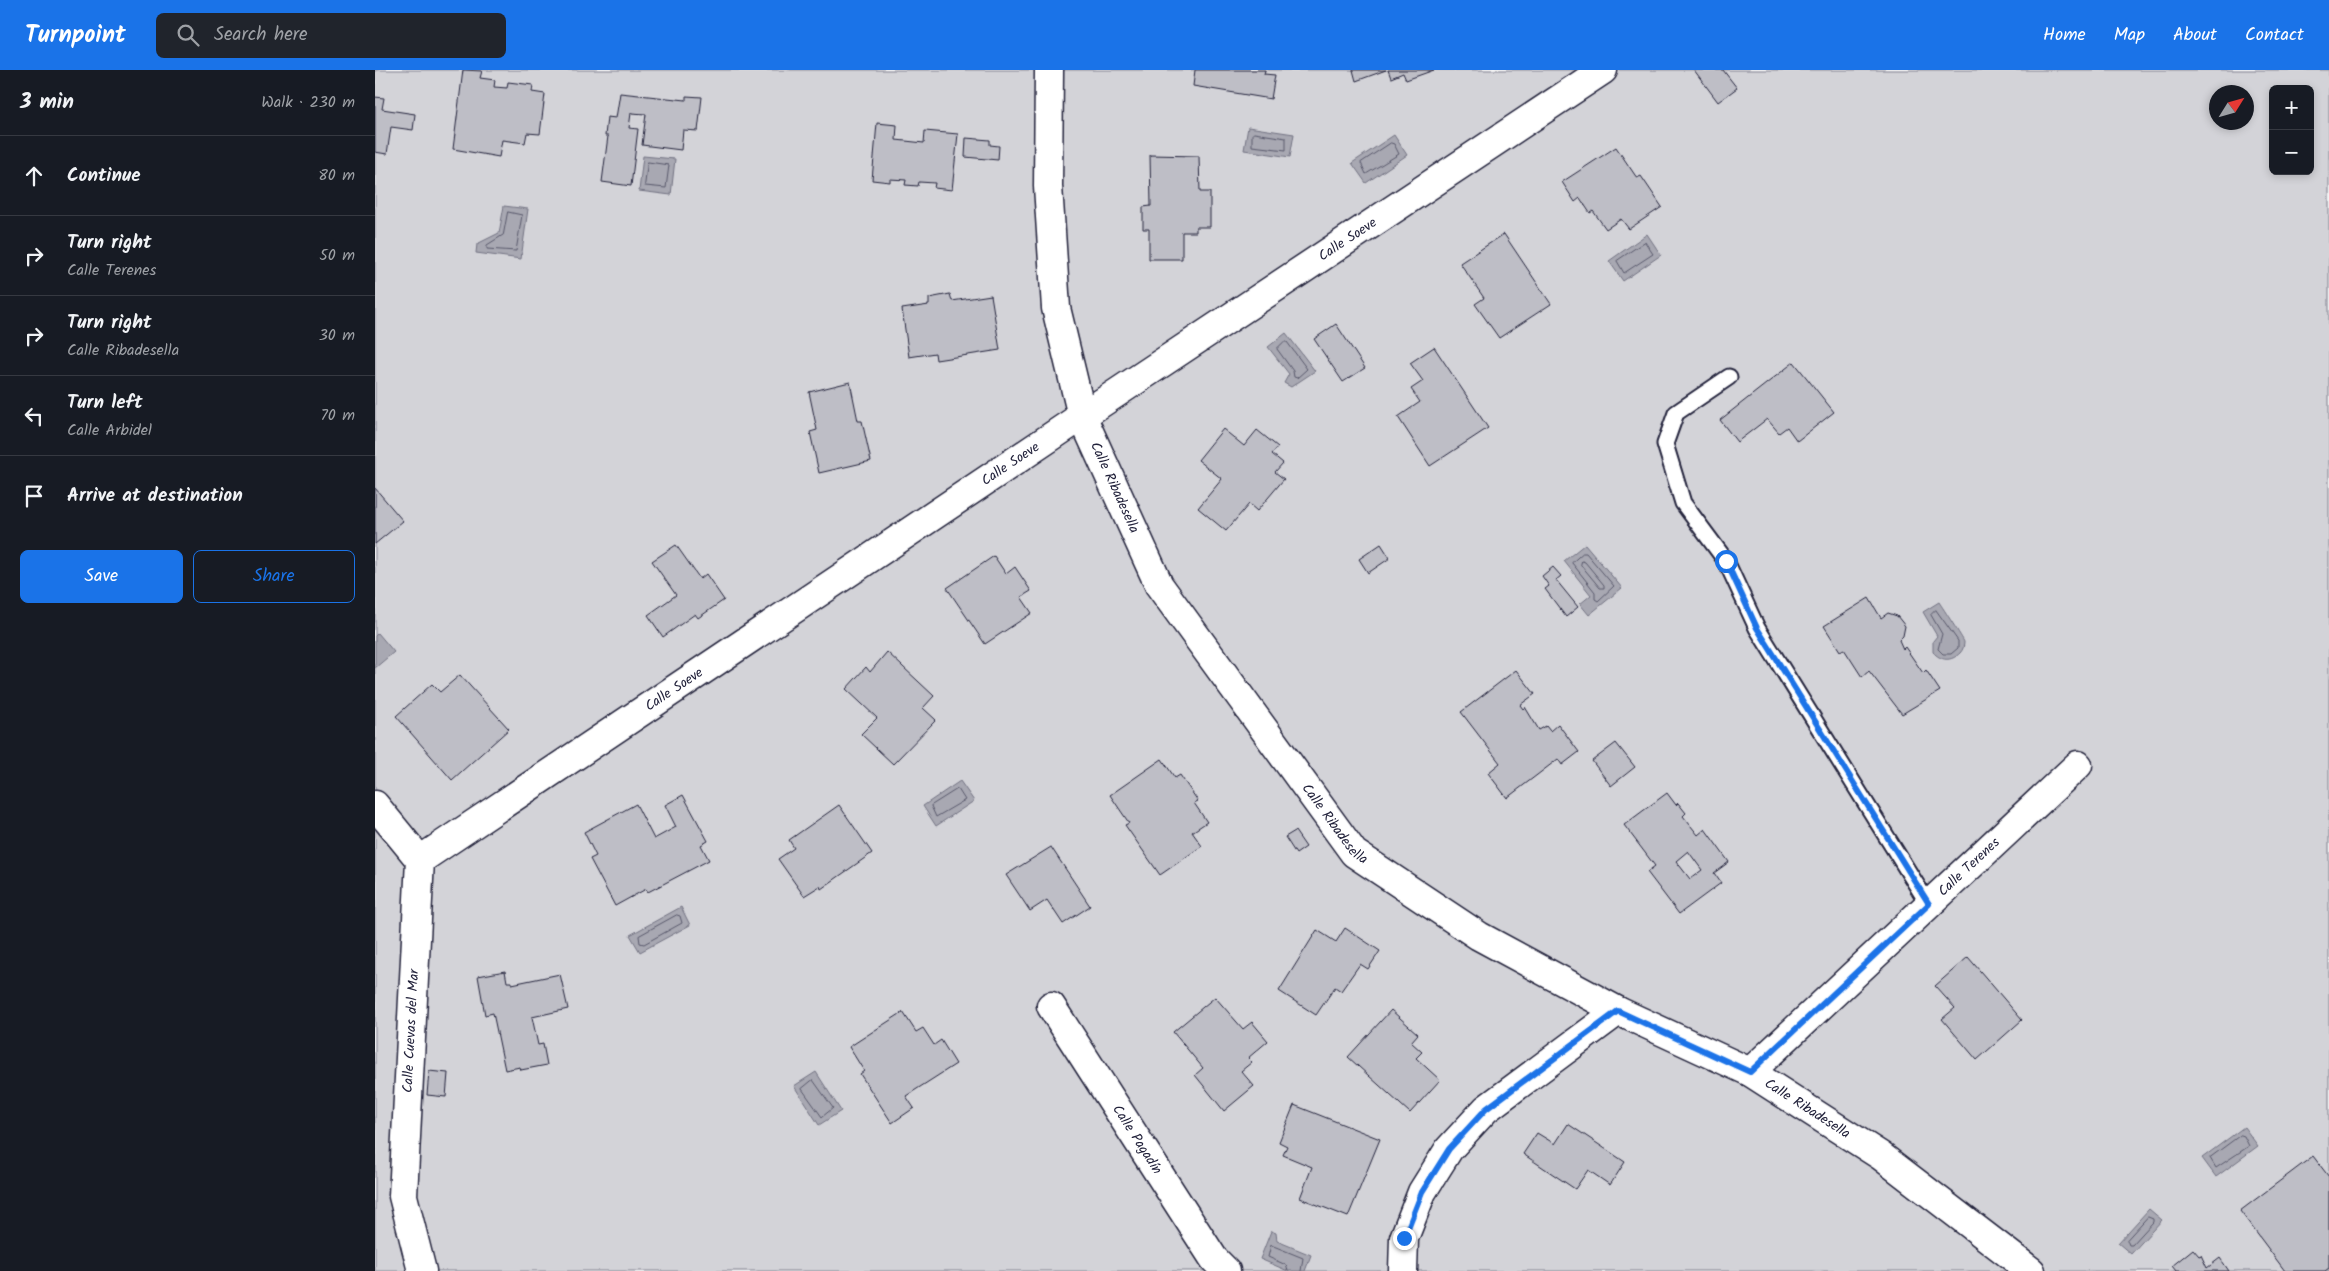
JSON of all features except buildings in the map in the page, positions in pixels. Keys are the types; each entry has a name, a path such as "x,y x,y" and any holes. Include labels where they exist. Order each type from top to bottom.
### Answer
{"street":[{"name":"Calle Ribadesella","path":"1046,70 1048,186 1056,308 1082,416 1159,585 1354,853 1479,936 1618,1011 1750,1072 1881,1156 2031,1271"},
{"name":"Calle Soeve","path":"420,860 1082,416 1603,70"},
{"name":"Calle Terenes","path":"1750,1072 2078,765"},
{"path":"375,805 420,860"},
{"name":"Calle Cuevas del Mar","path":"420,860 403,1196 422,1271"},
{"name":"Calle Pagadín","path":"1051,1006 1214,1259 1226,1271"},
{"path":"1403,1271 1404,1238 1422,1192 1449,1149 1486,1109 1618,1011"}],"lane":[{"path":"1729,377 1676,413 1665,444 1683,503 1726,561 1757,628 1929,904"}],"shaded area":[{"path":"375,70 2329,70 2329,1271 375,1271"}],"water":[{"path":"1248,127 1294,134 1290,157 1244,150"},
{"path":"1394,135 1407,155 1366,183 1352,163"},
{"path":"643,156 675,159 671,195 639,191"},
{"path":"504,206 528,209 521,259 476,253 477,244 499,233"},
{"path":"1647,234 1661,255 1623,281 1609,261"},
{"path":"1286,333 1315,371 1291,387 1284,383 1289,374 1268,347"},
{"path":"1585,544 1622,588 1589,615 1580,604 1591,595 1564,561"},
{"path":"1939,602 1964,642 1961,652 1950,659 1943,659 1933,652 1933,641 1937,636 1923,612"},
{"path":"378,633 394,652 375,668 375,636"},
{"path":"960,781 974,801 936,826 923,806"},
{"path":"681,907 690,925 640,952 630,935"},
{"path":"816,1072 841,1111 819,1125 794,1086"},
{"path":"2244,1127 2258,1146 2216,1177 2202,1158"},
{"path":"2149,1209 2162,1220 2131,1254 2118,1243"},
{"path":"1271,1231 1276,1233 1277,1241 1311,1255 1305,1271 1288,1271 1260,1259"}],"route":[{"path":"1404,1238 1422,1192 1449,1149 1486,1109 1618,1011 1750,1072 1929,904 1757,628 1726,561"}]}
